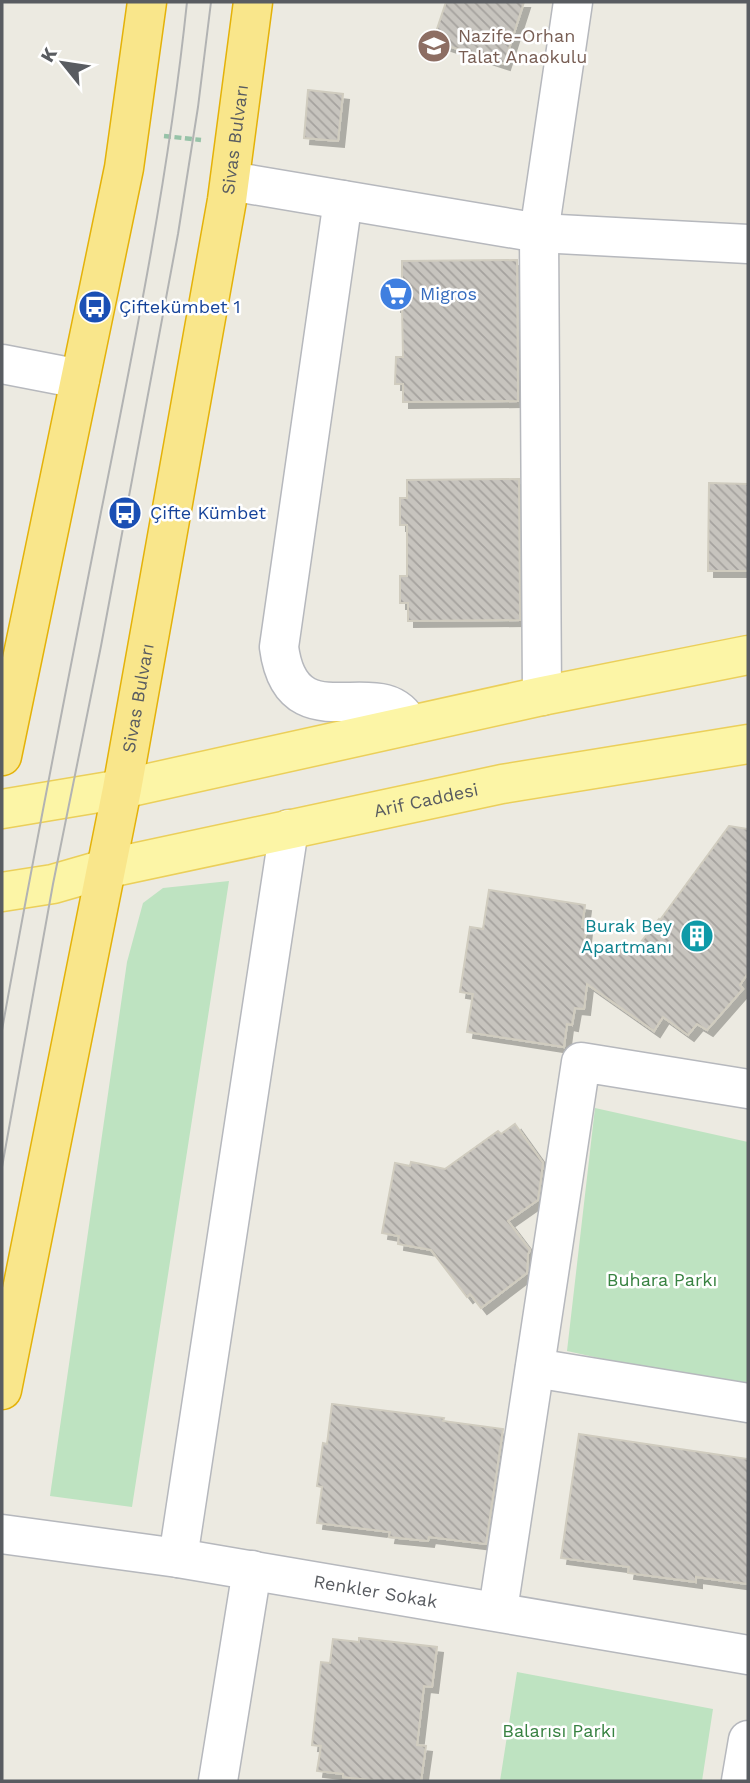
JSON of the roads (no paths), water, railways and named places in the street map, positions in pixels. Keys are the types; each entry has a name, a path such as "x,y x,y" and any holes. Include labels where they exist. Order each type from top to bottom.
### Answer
{"highway":[{"path":"2,756 12,652 80,379 124,168 147,2"},
{"name":"Sivas Bulvarı","path":"2,1390 122,789 232,163 253,2"}],"main road":[{"path":"2,809 122,789 542,696 748,655"},
{"name":"Arif Caddesi","path":"2,892 53,884 105,869 502,785 748,744"}],"street":[{"path":"542,696 539,233 573,2"},
{"path":"232,163 343,200 539,233 748,244"},
{"path":"343,200 279,647 287,678 306,697 318,702 382,704 398,711 405,717 408,725"},
{"path":"2,364 80,379"},
{"path":"178,1558 289,829"},
{"path":"498,1611 581,1062 748,1089"},
{"path":"535,1368 748,1403"},
{"name":"Renkler Sokak","path":"2,1534 252,1570 748,1655"},
{"path":"218,1781 252,1570"},
{"path":"741,1781 748,1740"}],"tram line":[{"path":"2,1030 150,258 171,130 187,2"},
{"path":"2,1167 53,884 101,646 178,234 211,2"}],"place":[{"name":"Nazife-Orhan Talat Anaokulu","path":"434,46"},
{"name":"Migros","path":"396,294"},
{"name":"Çiftekümbet 1","path":"95,307"},
{"name":"Çifte Kümbet","path":"125,513"},
{"name":"Burak Bey Apartmanı","path":"697,936"}],"park label":[{"name":"Buhara Parkı","path":"662,1280"},
{"name":"Balarısı Parkı","path":"559,1731"}]}
